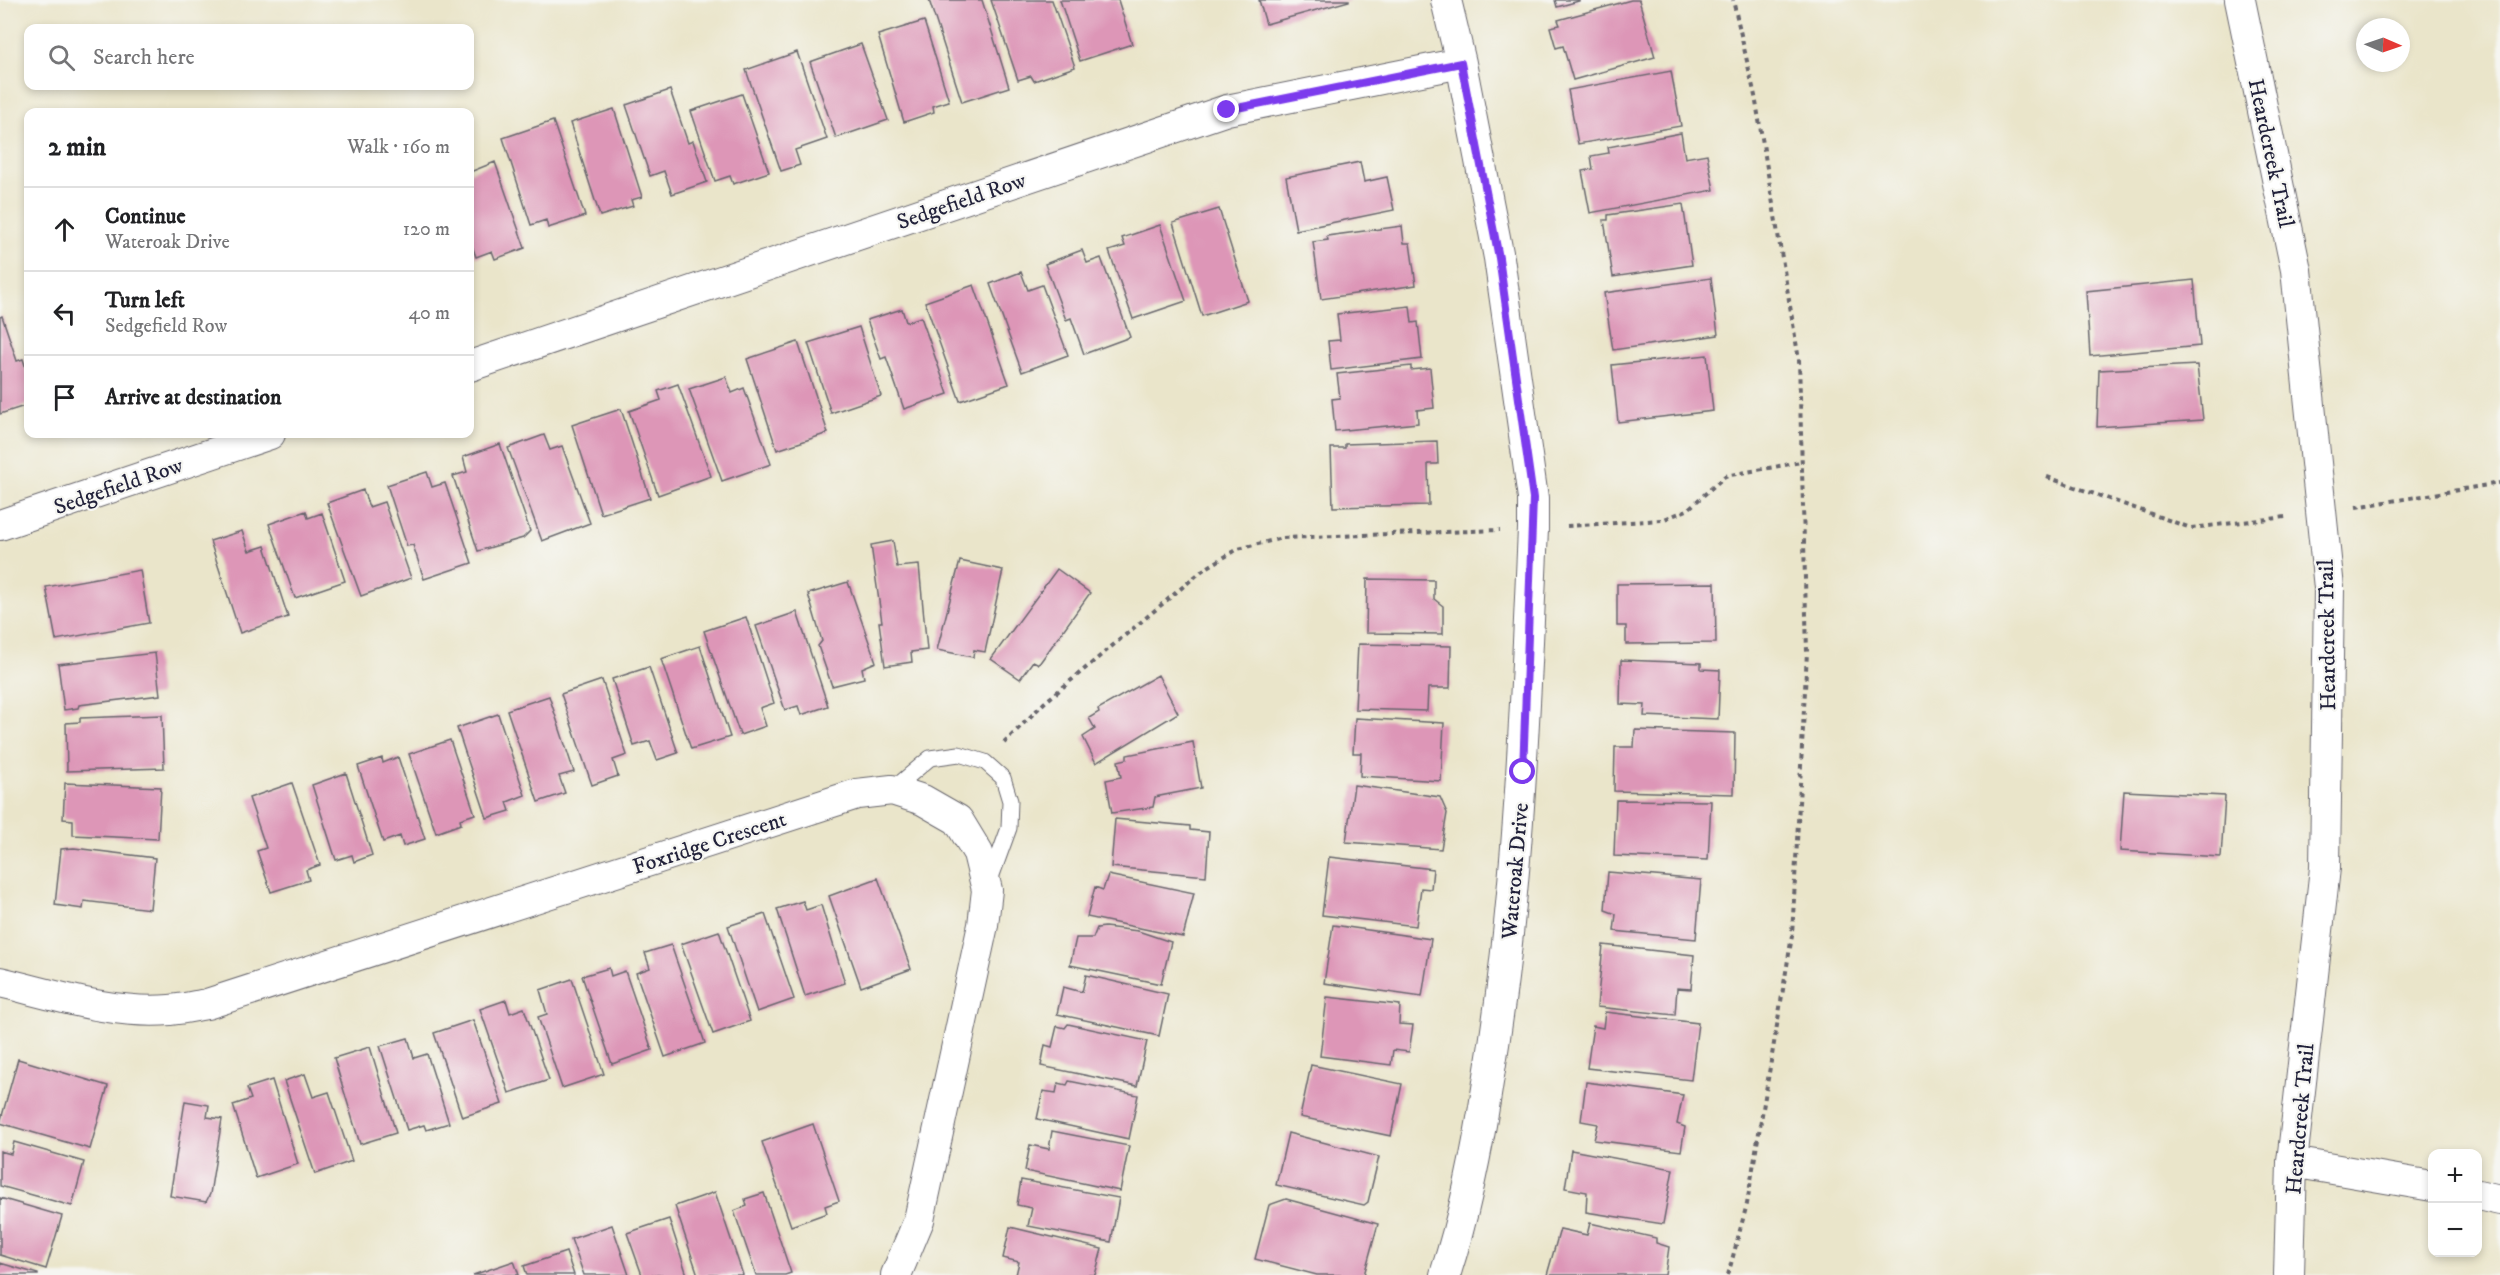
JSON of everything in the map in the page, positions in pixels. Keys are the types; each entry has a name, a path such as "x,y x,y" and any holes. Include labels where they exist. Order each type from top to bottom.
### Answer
{"street":[{"name":"Wateroak Drive","path":"1445,1275 1479,1138 1504,989 1523,772 1533,528 1533,498 1499,258 1461,63 1446,0"},
{"name":"Heardcreek Trail","path":"2240,0 2296,270 2329,588 2325,868 2292,1162 2289,1275"},
{"name":"Sedgefield Row","path":"474,365 1227,110 1461,63"},
{"name":"Sedgefield Row","path":"0,525 258,438"},
{"name":"Foxridge Crescent","path":"0,982 77,1001 126,1009 169,1010 207,1005 857,794 892,790 923,800 958,820 978,853 987,890 983,925 919,1220 896,1275"},
{"path":"2292,1162 2428,1185"},
{"path":"2482,1196 2500,1200"}],"lane":[{"path":"892,790 930,758 959,754 985,762 1003,778 1010,801 1009,828 987,890"}],"path":[{"path":"1728,1275 1747,1204 1792,936 1807,652 1799,360 1755,96 1732,0"},
{"path":"985,762 1053,695 1203,570 1238,549 1282,538 1533,528 1662,520 1687,510 1725,476 1802,462"},
{"path":"2047,477 2191,528 2321,513 2500,483"}],"building":[{"path":"929,0 982,0 1009,87 962,102"},
{"path":"991,0 1052,0 1075,67 1034,81 1031,76 1018,80"},
{"path":"1060,0 1118,0 1132,44 1080,61"},
{"path":"1259,0 1349,0 1349,1 1266,24"},
{"path":"1555,0 1579,0 1579,1 1557,7"},
{"path":"1631,0 1639,0 1655,57 1573,80 1563,46 1556,48 1550,27 1560,25 1558,20"},
{"path":"924,21 949,101 933,106 934,112 904,122 878,35"},
{"path":"861,44 888,120 836,138 810,62"},
{"path":"797,52 827,139 795,150 800,165 781,171 746,70"},
{"path":"1671,71 1681,126 1578,144 1568,90"},
{"path":"670,90 688,143 693,141 707,182 672,194 664,171 650,176 626,105"},
{"path":"742,94 769,172 733,184 730,176 715,181 691,111"},
{"path":"614,109 642,197 631,200 633,206 600,216 570,123"},
{"path":"553,121 585,216 548,228 546,220 531,225 503,138"},
{"path":"1681,133 1685,158 1707,154 1714,190 1590,213 1582,171 1593,169 1591,156 1609,153 1608,147"},
{"path":"495,162 525,248 495,259 492,251 476,257 474,251 474,170"},
{"path":"1360,162 1364,182 1387,177 1394,210 1296,230 1286,177"},
{"path":"1683,204 1692,265 1613,277 1604,220 1608,220 1608,215"},
{"path":"1219,209 1248,301 1202,316 1173,223"},
{"path":"1160,225 1186,301 1133,319 1109,251 1125,246 1122,238"},
{"path":"1402,226 1404,243 1410,243 1416,285 1321,299 1313,242 1328,240 1327,236"},
{"path":"1082,250 1087,263 1101,258 1130,337 1084,354 1071,318 1066,320 1045,264"},
{"path":"1021,272 1028,290 1042,285 1068,355 1022,372 990,284"},
{"path":"1711,278 1718,335 1613,350 1604,293"},
{"path":"2194,280 2200,346 2090,356 2086,291"},
{"path":"974,285 1009,384 960,401 925,302"},
{"path":"1410,306 1412,323 1418,322 1422,359 1331,370 1328,341 1340,340 1337,314"},
{"path":"902,309 906,322 921,317 948,394 904,409 886,357 881,359 867,320"},
{"path":"2,316 17,361 23,359 24,362 24,406 0,414 0,317"},
{"path":"859,327 881,396 831,413 808,343"},
{"path":"798,342 828,433 777,450 747,359"},
{"path":"1707,355 1713,411 1618,422 1612,365"},
{"path":"2197,365 2203,420 2097,427 2099,370"},
{"path":"1411,366 1411,370 1430,368 1434,408 1417,410 1418,423 1335,431 1332,399 1340,398 1337,374"},
{"path":"726,377 732,393 744,388 771,464 722,481 689,389"},
{"path":"678,384 711,476 658,495 629,411 661,400 658,391"},
{"path":"621,409 650,498 601,514 572,425"},
{"path":"544,435 550,450 562,446 590,523 542,541 508,448"},
{"path":"1437,441 1438,464 1428,464 1429,505 1333,507 1331,448 1345,448 1345,444"},
{"path":"500,444 530,531 523,538 478,551 453,476 467,472 463,457"},
{"path":"427,472 432,487 445,483 472,563 424,579 413,545 407,546 387,485"},
{"path":"363,490 369,507 384,502 411,578 361,596 327,503"},
{"path":"306,511 308,518 322,513 345,581 295,598 269,524"},
{"path":"242,531 249,551 265,546 288,617 240,633 210,541"},
{"path":"893,541 897,567 919,565 927,650 911,652 912,662 885,666 879,622 882,622 871,545"},
{"path":"960,561 1003,570 985,652 974,650 973,657 937,650"},
{"path":"1057,569 1090,593 1039,664 1033,661 1020,679 991,659"},
{"path":"140,570 149,623 56,640 46,587"},
{"path":"1367,579 1434,580 1434,599 1443,606 1443,634 1366,633"},
{"path":"848,582 876,662 862,668 864,678 832,686 818,646 822,641 808,594"},
{"path":"1715,583 1716,643 1626,644 1626,626 1617,626 1617,584"},
{"path":"797,612 828,706 801,715 798,706 785,710 756,626"},
{"path":"746,617 774,703 760,708 766,726 740,735 704,631"},
{"path":"1358,644 1451,646 1450,688 1428,688 1427,711 1355,709"},
{"path":"700,646 730,737 691,749 661,659"},
{"path":"155,653 160,695 79,705 78,708 64,710 58,664"},
{"path":"1621,660 1701,663 1701,669 1720,670 1718,719 1644,716 1645,705 1620,704"},
{"path":"649,667 678,753 657,760 650,741 634,746 612,679"},
{"path":"1158,675 1178,713 1096,763 1083,737 1095,729 1089,718 1099,712 1098,709"},
{"path":"602,680 627,755 613,760 618,776 592,785 561,694"},
{"path":"549,696 574,772 559,776 565,793 538,802 507,710"},
{"path":"498,714 525,795 507,802 510,811 487,818 457,728"},
{"path":"162,715 164,768 67,771 66,723 80,722 80,718"},
{"path":"1355,718 1444,723 1441,781 1360,776 1361,753 1353,753"},
{"path":"1635,730 1735,733 1734,794 1614,791 1615,747 1634,747"},
{"path":"450,740 475,814 460,819 461,824 436,833 409,754"},
{"path":"1193,742 1201,788 1155,797 1153,807 1112,813 1106,780 1121,777 1118,761 1127,759 1127,755"},
{"path":"398,757 425,839 403,846 400,836 383,842 358,766 382,758 383,763"},
{"path":"346,773 372,855 354,862 352,855 336,860 312,785"},
{"path":"65,783 161,787 158,839 73,835 73,820 63,819"},
{"path":"292,783 320,865 306,870 309,880 271,892 257,851 266,848 249,798"},
{"path":"1354,785 1440,797 1447,813 1441,849 1346,842"},
{"path":"2124,791 2225,796 2221,857 2120,851"},
{"path":"1616,800 1711,801 1708,860 1614,856"},
{"path":"1115,819 1190,826 1190,830 1209,832 1206,876 1111,867"},
{"path":"74,848 155,858 150,909 84,901 83,909 55,905 61,849"},
{"path":"1329,857 1433,869 1431,889 1421,888 1416,926 1322,915"},
{"path":"1608,872 1701,880 1696,939 1614,931 1616,914 1605,910"},
{"path":"1108,875 1194,893 1183,937 1087,917 1095,887 1103,890"},
{"path":"878,878 911,969 861,987 829,896"},
{"path":"803,901 806,910 821,905 845,983 805,996 777,909"},
{"path":"765,914 794,999 757,1012 728,926"},
{"path":"1333,925 1431,939 1422,997 1324,983"},
{"path":"1097,928 1138,931 1171,942 1161,984 1070,965 1076,938 1093,938"},
{"path":"719,931 750,1021 713,1034 681,944"},
{"path":"671,945 705,1043 665,1057 636,973 650,968 645,953"},
{"path":"1603,945 1694,955 1691,989 1677,988 1675,1015 1597,1007"},
{"path":"609,968 611,976 625,971 652,1050 612,1064 582,976"},
{"path":"1086,975 1168,994 1159,1036 1057,1014 1063,987 1082,992"},
{"path":"572,979 604,1074 562,1088 538,1017 547,1014 540,990"},
{"path":"1327,997 1400,1005 1399,1024 1413,1025 1409,1052 1393,1050 1391,1065 1320,1056"},
{"path":"506,1000 510,1013 524,1008 549,1080 509,1093 480,1009"},
{"path":"1605,1012 1698,1023 1691,1080 1587,1068 1593,1026 1603,1028"},
{"path":"473,1020 502,1104 462,1117 434,1033"},
{"path":"1068,1024 1147,1041 1137,1086 1041,1066 1045,1045 1052,1047 1057,1026 1065,1028"},
{"path":"408,1038 414,1058 427,1054 449,1123 426,1130 424,1125 407,1130 380,1046"},
{"path":"370,1047 396,1133 360,1144 334,1058"},
{"path":"18,1059 108,1086 90,1149 0,1123"},
{"path":"1311,1065 1402,1084 1391,1136 1300,1117"},
{"path":"305,1074 313,1097 329,1092 352,1161 315,1174 284,1081"},
{"path":"272,1080 298,1164 256,1178 233,1105 251,1099 247,1088"},
{"path":"1069,1081 1138,1095 1129,1139 1037,1119 1043,1091 1056,1093 1058,1083 1067,1085"},
{"path":"1586,1082 1683,1095 1677,1124 1685,1127 1681,1151 1594,1140 1598,1124 1581,1121"},
{"path":"185,1101 209,1105 207,1117 222,1119 210,1194 206,1202 170,1196"},
{"path":"813,1124 839,1201 825,1206 827,1213 791,1226 762,1142"},
{"path":"1052,1131 1129,1146 1120,1191 1025,1171 1030,1145 1049,1149"},
{"path":"1288,1133 1379,1157 1368,1202 1364,1205 1276,1185"},
{"path":"14,1142 84,1162 72,1206 0,1186 0,1151 11,1154"},
{"path":"1571,1150 1673,1169 1663,1224 1586,1212 1587,1192 1565,1188"},
{"path":"1021,1180 1119,1198 1111,1242 1028,1226 1032,1208 1017,1205"},
{"path":"715,1192 743,1275 698,1275 675,1206"},
{"path":"764,1193 791,1273 785,1275 756,1275 734,1211 747,1206 745,1199"},
{"path":"0,1198 62,1216 46,1269 0,1255"},
{"path":"1286,1199 1378,1224 1364,1275 1317,1275 1255,1259 1269,1205"},
{"path":"669,1219 687,1275 642,1275 627,1233"},
{"path":"1590,1223 1656,1238 1656,1243 1669,1247 1665,1275 1547,1275 1560,1229 1587,1235"},
{"path":"612,1225 629,1275 584,1275 571,1239"},
{"path":"1010,1227 1102,1249 1095,1275 1016,1275 1019,1262 1003,1258"},
{"path":"566,1252 574,1275 527,1275 524,1266"},
{"path":"514,1261 519,1275 473,1275"},
{"path":"0,1263 38,1274 38,1275 0,1275"}],"route":[{"path":"1227,110 1461,63 1499,258 1533,498 1523,772"}]}
